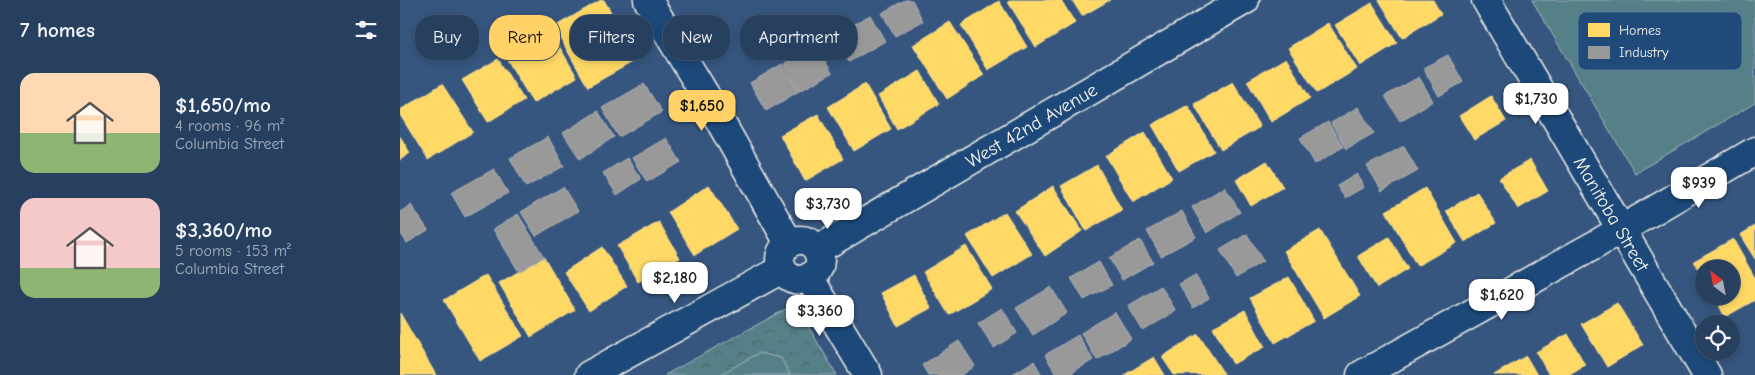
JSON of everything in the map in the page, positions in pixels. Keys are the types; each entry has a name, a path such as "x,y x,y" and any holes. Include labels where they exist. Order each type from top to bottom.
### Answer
{"street":[{"path":"648,0 707,98 789,243"},
{"name":"West 42nd Avenue","path":"817,250 1245,0"},
{"name":"Manitoba Street","path":"1486,0 1707,375"},
{"path":"1361,375 1622,230 1755,151"},
{"path":"801,240 808,241 817,250 820,262 818,268 809,278 797,280 786,274 782,269 781,252 789,243 801,240"},
{"path":"589,375 782,269"},
{"path":"809,278 868,375"}],"green space":[{"path":"1532,0 1755,0 1755,103 1635,173"},
{"path":"795,304 837,375 665,375"},
{"path":"759,353 781,358 790,375 719,375"}],"building: Homes":[{"path":"604,0 613,15 575,15"},
{"path":"1011,0 1061,0 1075,23 1036,47 1008,2"},
{"path":"1072,0 1110,0 1082,16"},
{"path":"1379,0 1433,0 1441,14 1402,38"},
{"path":"999,1 1027,47 988,70 961,25"},
{"path":"1372,3 1397,43 1360,66 1335,25"},
{"path":"570,18 570,55 560,38 560,24"},
{"path":"950,22 984,75 947,99 913,45"},
{"path":"1328,23 1357,69 1317,93 1288,48"},
{"path":"560,48 577,77 533,103 507,60 560,60"},
{"path":"1286,58 1310,98 1271,122 1247,81"},
{"path":"499,60 524,100 488,122 462,80"},
{"path":"573,60 636,60 588,87"},
{"path":"920,71 939,104 897,129 878,96"},
{"path":"1233,82 1260,127 1221,150 1194,104"},
{"path":"442,84 473,132 428,160 400,115 400,110"},
{"path":"865,84 891,129 854,151 828,107"},
{"path":"1491,96 1506,121 1474,140 1459,116"},
{"path":"1188,105 1214,151 1179,171 1152,125"},
{"path":"818,114 843,159 805,181 780,135"},
{"path":"1145,132 1172,178 1133,202 1106,156"},
{"path":"400,136 410,153 400,160"},
{"path":"1530,160 1548,191 1518,209 1499,178"},
{"path":"1267,161 1283,187 1251,206 1236,180"},
{"path":"1097,165 1122,210 1086,231 1061,186"},
{"path":"709,185 737,229 695,255 668,212"},
{"path":"1053,186 1082,231 1045,256 1015,211"},
{"path":"1425,188 1457,243 1417,266 1386,211"},
{"path":"1477,192 1496,223 1465,242 1446,211"},
{"path":"1005,212 1032,254 993,278 967,236"},
{"path":"659,222 680,258 638,282 617,246"},
{"path":"1755,226 1755,259 1740,235"},
{"path":"1320,230 1360,296 1324,318 1284,251"},
{"path":"1389,237 1408,269 1377,288 1358,256"},
{"path":"1733,239 1755,278 1755,300 1729,315 1724,315 1719,305 1740,305 1740,260 1696,260"},
{"path":"966,246 992,289 949,315 923,272"},
{"path":"602,247 627,286 589,311 564,272"},
{"path":"544,257 575,310 531,337 499,283"},
{"path":"486,275 523,336 480,361 444,300"},
{"path":"914,275 931,308 898,326 881,293"},
{"path":"1289,277 1314,321 1275,343 1250,298"},
{"path":"1617,303 1643,345 1607,367 1581,324"},
{"path":"1245,310 1265,347 1233,364 1213,327"},
{"path":"400,313 436,375 400,375"},
{"path":"1198,334 1224,374 1174,375 1162,357"},
{"path":"1568,334 1585,365 1568,375 1549,375 1536,352"},
{"path":"1526,356 1537,375 1494,375"},
{"path":"1154,357 1165,375 1124,375"}],"building: Industry":[{"path":"905,0 912,0 923,21 895,36 882,13"},
{"path":"870,15 885,41 857,57 857,23"},
{"path":"1448,55 1463,82 1439,96 1423,68"},
{"path":"791,60 825,60 832,73 800,91 784,64"},
{"path":"782,64 799,91 766,111 750,83"},
{"path":"1419,77 1433,101 1400,121 1385,96"},
{"path":"644,84 662,112 619,137 602,108"},
{"path":"1358,107 1374,133 1346,149 1331,123"},
{"path":"598,111 614,137 580,159 563,133"},
{"path":"1328,122 1343,147 1315,164 1300,138"},
{"path":"548,137 564,166 526,187 510,158"},
{"path":"666,138 681,162 647,182 632,158"},
{"path":"1404,146 1418,171 1382,191 1367,166"},
{"path":"627,158 641,179 617,195 603,173"},
{"path":"494,169 508,193 465,217 451,193"},
{"path":"1357,174 1364,187 1345,198 1337,186"},
{"path":"563,187 578,211 536,236 521,212"},
{"path":"1225,187 1240,212 1207,233 1192,207"},
{"path":"411,205 428,230 407,243 400,232 400,212"},
{"path":"1182,211 1196,237 1161,256 1147,231"},
{"path":"518,214 544,257 519,272 493,229"},
{"path":"1247,234 1263,261 1236,278 1220,250"},
{"path":"1140,240 1153,262 1122,280 1109,258"},
{"path":"1099,262 1112,285 1084,300 1071,278"},
{"path":"1195,275 1209,298 1193,308 1179,284"},
{"path":"1161,286 1176,311 1143,331 1128,306"},
{"path":"1051,287 1067,313 1033,335 1016,308"},
{"path":"1002,308 1017,333 994,348 978,323"},
{"path":"1115,312 1131,339 1097,360 1081,333"},
{"path":"1078,335 1093,360 1068,375 1057,375 1045,355"},
{"path":"959,341 975,366 962,375 928,375 922,365"},
{"path":"1034,361 1042,375 1011,375"}]}
